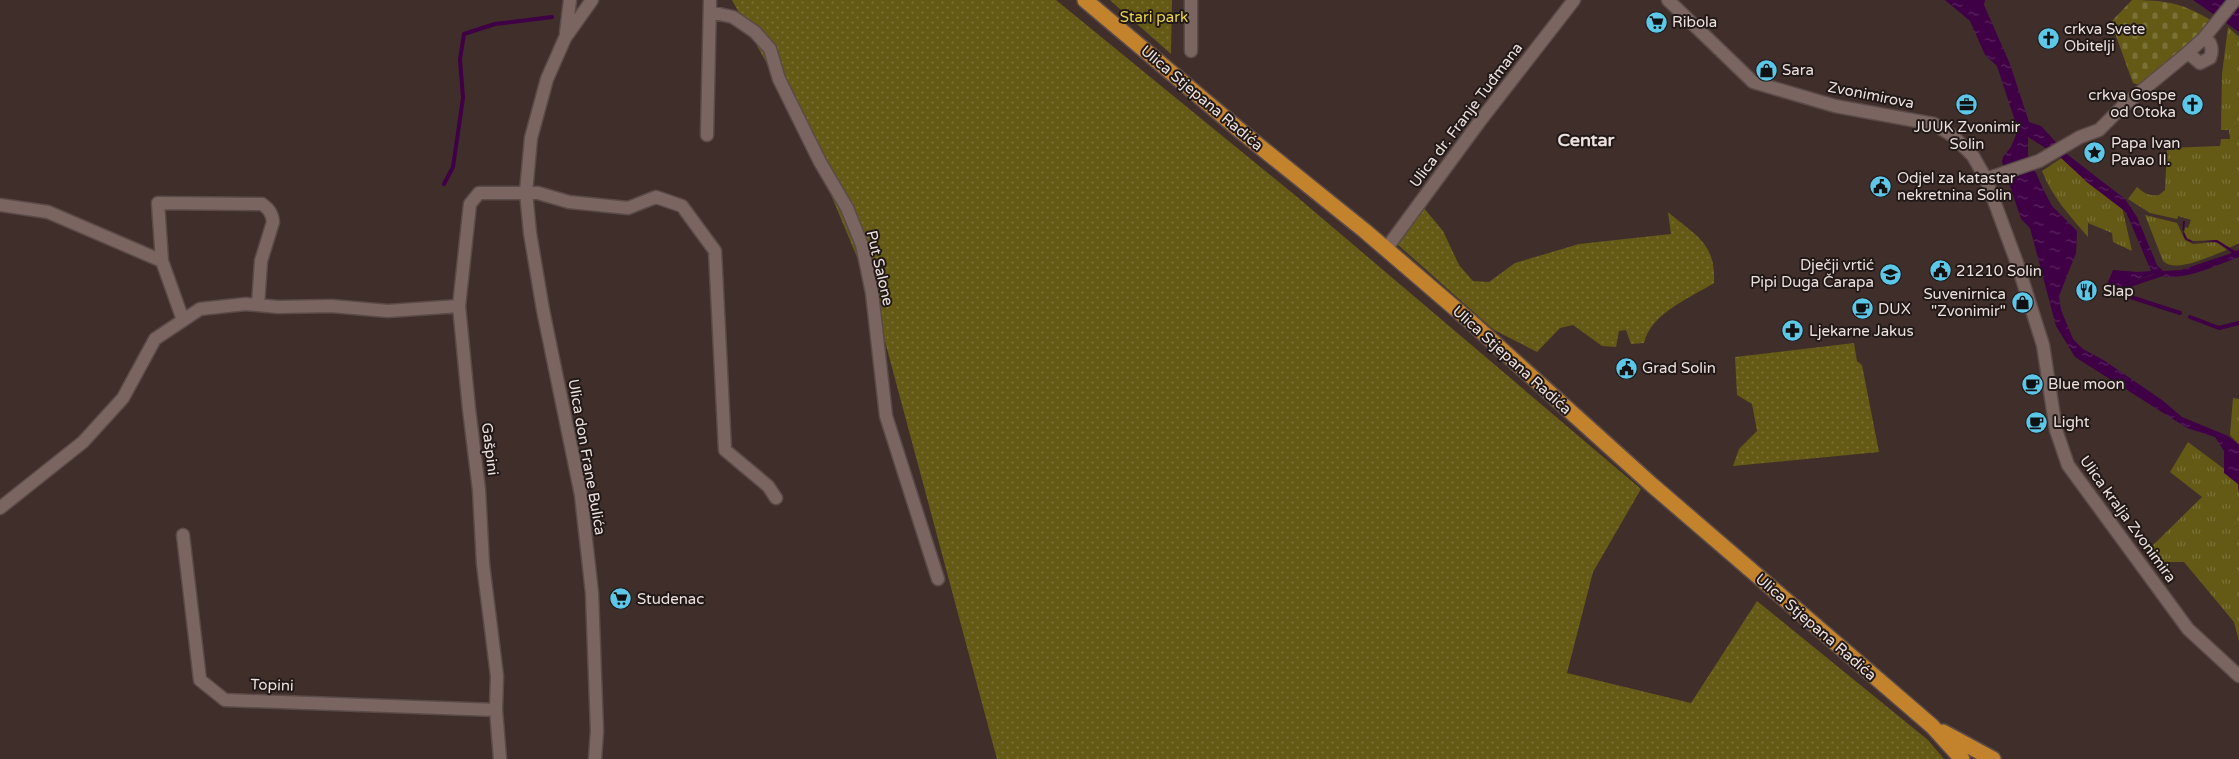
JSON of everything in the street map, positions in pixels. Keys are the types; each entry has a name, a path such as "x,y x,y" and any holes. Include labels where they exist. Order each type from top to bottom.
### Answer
{"main road":[{"name":"Ulica Stjepana Radića","path":"1085,0 1243,133 1386,249 1471,322 1667,498 1932,726"},
{"path":"1932,726 1962,759"},
{"path":"1932,726 1993,759"}],"street":[{"name":"Ulica don Frane Bulića","path":"565,38 570,0"},
{"name":"Ulica don Frane Bulića","path":"592,0 565,38 547,79 531,138 526,192 530,233 543,310 581,495 592,593 597,731 595,759"},
{"path":"1191,0 1191,51"},
{"name":"Ulica dr. Franje Tuđmana","path":"1386,249 1480,121 1574,0"},
{"name":"Zvonimirova","path":"1668,0 1754,82 1835,106 1934,124 1953,136 1973,156"},
{"path":"1986,179 2039,161 2080,138 2099,130 2122,107 2188,53 2235,0"},
{"name":"Put Salone","path":"707,135 710,6 733,17 755,32 770,48 779,80 820,162 847,208 862,245 872,293 886,416 938,579"},
{"path":"2188,53 2200,63 2210,58 2212,54 2210,43 2207,39 2202,39"},
{"name":"Ulica kralja Zvonimira","path":"1973,156 1986,179 2017,263 2043,345 2056,430 2068,465 2188,629 2239,676"},
{"path":"526,192 538,193 569,202 628,208 656,197 682,206 714,251 725,450 768,486 776,498"},
{"name":"Gašpini","path":"500,759 496,710 496,676 482,564 479,490 459,306 470,204 479,193 526,192"},
{"path":"183,320 162,261 158,203 262,204 268,209 273,222 261,261 258,305"},
{"path":"0,205 48,212 162,261"},
{"path":"0,508 83,442 123,398 155,339 200,309 246,304 278,307 331,306 388,311 459,306"},
{"name":"Topini","path":"183,535 200,680 225,700 496,710"}],"green space":[{"path":"732,0 1056,0 1296,196 1641,489 1593,572 1567,673 1691,703 1757,601 1928,740 1944,759 997,759 872,293 806,135"},
{"name":"Stari park","path":"1172,0 1171,54 1111,1"},
{"path":"2132,0 2165,2 2183,6 2212,21 2142,86 2133,83 2111,22"},
{"path":"2228,27 2239,37 2239,243 2229,248 2217,240 2193,241 2187,238 2184,232 2185,227 2188,228 2191,220 2178,216 2177,219 2150,213 2128,199 2137,187 2150,195 2159,195 2165,190 2167,148 2220,146 2221,139 2230,139 2229,130 2221,130 2222,74"},
{"path":"2063,157 2122,207 2132,251 2113,242 2112,233 2088,223 2088,237 2062,206 2042,171"},
{"path":"1423,207 1443,231 1459,265 1473,281 1489,282 1515,263 1579,244 1671,234 1668,212 1695,234 1708,249 1714,269 1714,283 1663,315 1648,332 1644,343 1631,344 1626,330 1619,331 1616,347 1602,346 1573,325 1560,328 1537,352 1494,330 1397,244"},
{"path":"2145,215 2177,223 2185,240 2193,244 2216,242 2227,250 2185,265 2169,264 2163,261"},
{"path":"1854,343 1857,361 1862,365 1879,452 1733,466 1739,449 1757,431 1752,404 1737,395 1735,357"},
{"path":"2233,398 2239,399 2239,444 2230,435"},
{"path":"2188,442 2239,480 2239,641 2234,622 2184,562 2156,562 2147,551 2202,497 2170,472"}],"water":[{"path":"1945,0 1985,0 1984,5 2010,64 2029,122 2041,126 2068,155 2125,199 2137,217 2157,265 2163,271 2181,270 2232,253 2217,243 2201,241 2217,240 2235,251 2239,250 2239,257 2197,273 2175,277 2154,274 2104,292 2113,270 2151,271 2126,212 2088,183 2060,157 2028,137 2028,155 2044,191 2052,206 2077,231 2076,253 2059,296 2061,310 2073,339 2083,349 2105,361 2162,400 2182,417 2228,436 2239,445 2239,494 2238,484 2224,473 2224,451 2215,437 2187,428 2075,357 2056,326 2030,228 2021,219 2002,162 2018,130 1997,66 1985,55 1970,21"},
{"path":"2193,0 2239,0 2239,32"},
{"path":"2183,221 2185,221 2184,232 2187,239 2193,242 2187,240 2184,237"}],"waterway":[{"path":"444,184 453,167 463,98 460,59 464,34 495,24 552,17"},
{"path":"2112,291 2162,274"},
{"path":"2112,291 2180,313"},
{"path":"2190,317 2219,328 2239,323"}],"place":[{"name":"Ribola","path":"1656,22"},
{"name":"crkva Svete Obitelji","path":"2048,38"},
{"name":"Sara","path":"1766,70"},
{"name":"JUUK Zvonimir Solin","path":"1967,104"},
{"name":"crkva Gospe od Otoka","path":"2192,104"},
{"name":"Papa Ivan Pavao II.","path":"2095,152"},
{"name":"Odjel za katastar nekretnina Solin","path":"1881,187"},
{"name":"21210 Solin","path":"1940,271"},
{"name":"Dječji vrtić Pipi Duga Čarapa","path":"1890,274"},
{"name":"Slap","path":"2087,291"},
{"name":"Suvenirnica \"Zvonimir\"","path":"2022,303"},
{"name":"DUX","path":"1862,309"},
{"name":"Ljekarne Jakus","path":"1793,331"},
{"name":"Grad Solin","path":"1626,368"},
{"name":"Blue moon","path":"2032,384"},
{"name":"Light","path":"2037,422"},
{"name":"Studenac","path":"621,599"}],"district":[{"name":"Centar","path":"1586,140"}]}
